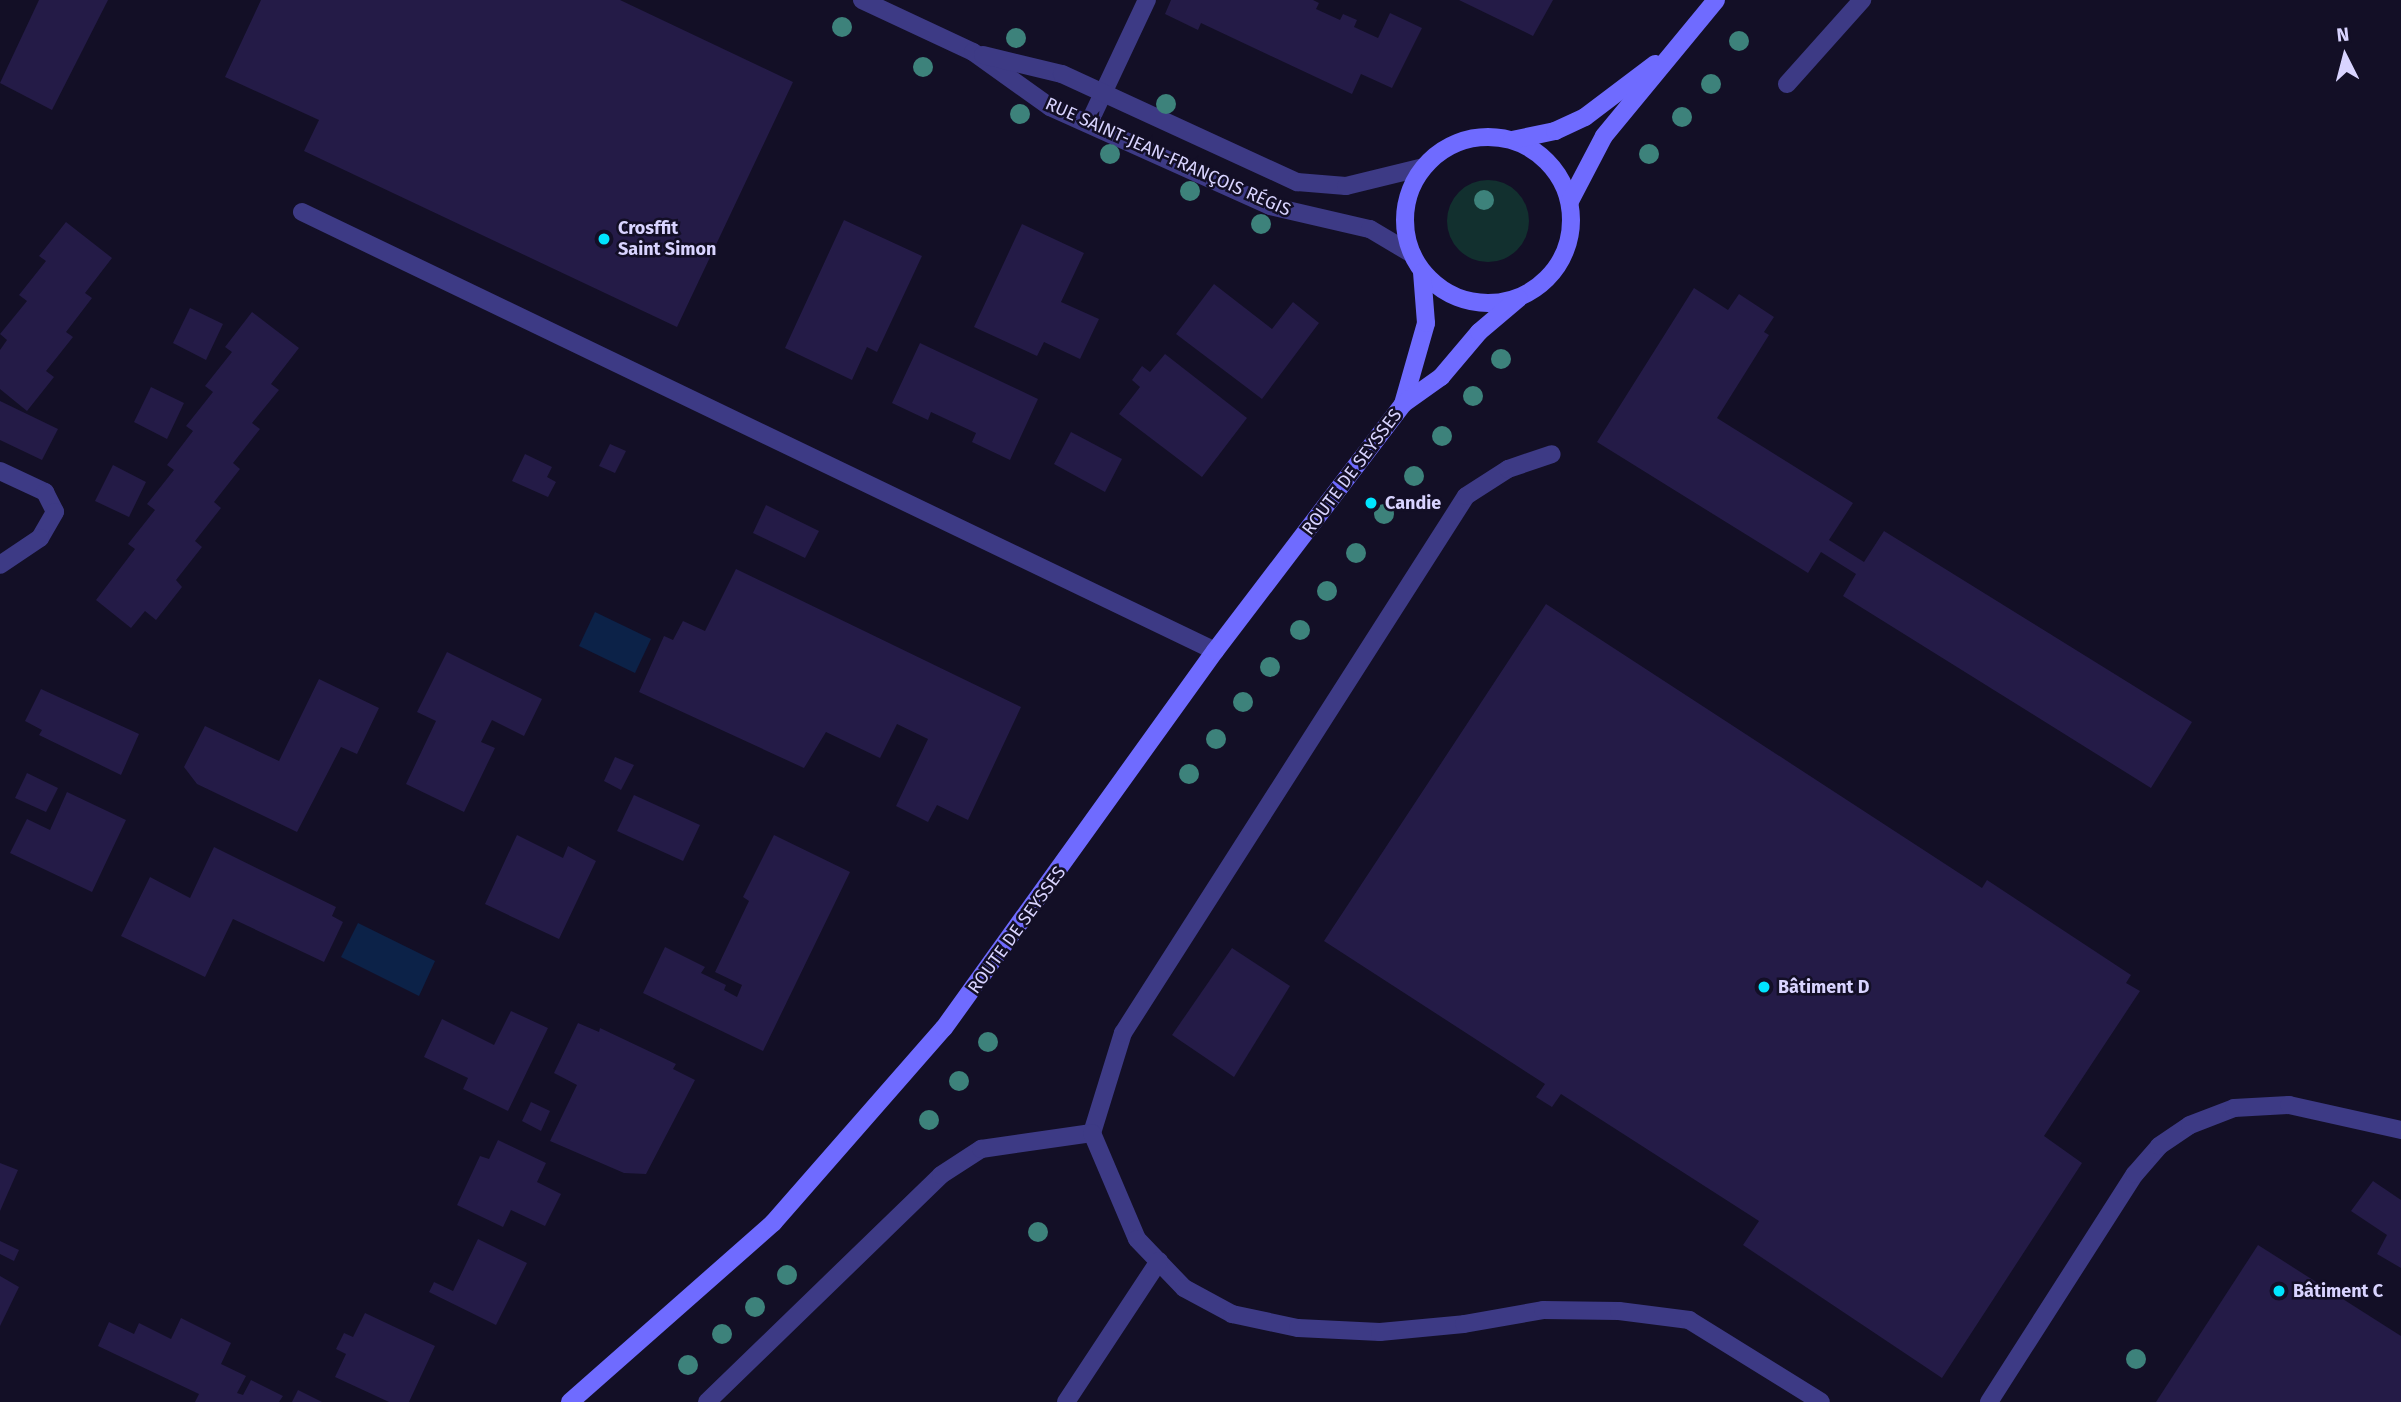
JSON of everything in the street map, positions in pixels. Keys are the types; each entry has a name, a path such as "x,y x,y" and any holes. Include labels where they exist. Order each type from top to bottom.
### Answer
{"main road":[{"path":"1682,44 1585,117 1555,131 1512,140 1464,140 1424,167 1405,208 1412,254 1422,272 1456,298 1477,303 1519,298 1540,286 1568,248 1570,201 1604,135 1682,44 1716,0"},
{"path":"1512,140 1549,163 1570,201"},
{"name":"ROUTE DE SEYSSES","path":"1403,404 1426,323 1422,272"},
{"name":"ROUTE DE SEYSSES","path":"570,1402 773,1223 944,1028 1215,651 1403,404 1441,377 1479,332 1519,298"}],"street":[{"name":"RUE SAINT-JEAN-FRANÇOIS RÉGIS","path":"862,0 973,52 1050,107 1089,122 1270,206 1370,229 1412,254"},
{"path":"1089,122 1147,0"},
{"path":"1787,84 1863,0"},
{"name":"RUE SAINT-JEAN-FRANÇOIS RÉGIS","path":"973,52 1062,75 1297,182 1346,186 1424,167"},
{"path":"302,212 1215,651"},
{"path":"1552,454 1508,469 1466,496 1123,1033 1092,1133 1137,1239 1184,1288 1232,1314 1298,1328 1380,1332 1464,1324 1543,1310 1619,1311 1689,1320 1821,1402"},
{"path":"0,471 45,492 54,512 40,538 0,565"},
{"path":"1989,1402 2135,1174 2159,1146 2190,1125 2234,1108 2288,1105 2401,1130"},
{"path":"707,1402 942,1175 981,1149 1092,1133"},
{"path":"1066,1402 1159,1261"}],"green space":[{"path":"1488,180 1504,183 1517,192 1526,205 1529,221 1526,237 1517,250 1504,259 1488,262 1472,259 1459,250 1450,237 1447,221 1450,205 1459,192 1472,183"}],"water":[{"path":"595,612 651,639 635,673 579,646"},
{"path":"358,923 435,961 419,996 341,957"}],"building":[{"path":"39,0 108,0 52,110 0,83"},
{"name":"Crosffit Saint Simon","path":"261,0 620,0 793,82 677,327 304,151 319,120 225,77"},
{"path":"1171,0 1313,0 1319,3 1316,9 1340,20 1343,14 1357,20 1354,27 1378,38 1390,13 1422,28 1392,88 1361,74 1352,94 1201,23 1198,30 1165,14"},
{"path":"1459,0 1553,0 1533,36"},
{"path":"844,220 922,256 877,352 867,347 852,380 785,348"},
{"path":"66,222 112,258 85,293 92,298 66,332 73,337 46,371 54,377 27,411 0,389 0,350 7,340 0,334 27,301 19,295 46,261 39,256"},
{"path":"1022,224 1084,253 1061,302 1099,319 1080,359 1044,342 1037,356 974,327"},
{"path":"1214,284 1272,329 1293,302 1319,323 1262,399 1176,334"},
{"path":"1694,288 1728,310 1739,294 1774,317 1764,332 1769,335 1717,418 1853,503 1829,540 1864,562 1884,531 2192,722 2151,788 1843,596 1856,574 1821,552 1808,573 1597,442"},
{"path":"190,308 223,324 206,360 173,343"},
{"path":"252,312 299,348 271,384 279,390 252,423 260,429 233,463 240,469 214,502 221,508 195,541 202,547 176,580 182,587 156,620 145,611 131,628 96,600 135,549 128,544 155,510 147,504 174,470 167,465 193,431 186,426 213,392 205,386 232,352 225,347"},
{"path":"920,343 1038,399 1010,460 972,442 976,433 931,412 928,420 892,403"},
{"path":"1165,354 1247,418 1202,477 1119,414 1140,387 1132,380 1142,366 1150,372"},
{"path":"151,387 184,403 167,439 134,422"},
{"path":"0,401 58,429 42,460 0,440"},
{"path":"1071,432 1122,459 1105,492 1054,464"},
{"path":"610,444 626,451 615,473 599,466"},
{"path":"525,454 552,467 547,477 556,482 548,497 512,481"},
{"path":"113,465 146,482 129,517 95,501"},
{"path":"766,505 819,531 805,558 753,533"},
{"path":"736,569 1021,707 968,820 937,805 928,822 896,806 928,739 897,724 880,758 826,732 804,768 639,692 664,636 673,640 683,621 705,631"},
{"name":"Bâtiment D","path":"1546,604 1982,888 1987,880 2131,975 2126,983 2140,991 2044,1136 2082,1163 1942,1378 1743,1245 1759,1221 1561,1094 1552,1107 1536,1097 1545,1084 1324,941"},
{"path":"447,652 542,699 524,736 492,720 481,742 495,748 464,812 406,784 436,721 417,712"},
{"path":"319,679 379,708 357,754 341,747 297,832 197,784 184,767 205,726 279,761"},
{"path":"41,689 139,734 121,775 39,735 42,730 25,721"},
{"path":"615,757 634,765 621,790 604,781"},
{"path":"27,773 58,788 46,812 15,798"},
{"path":"67,792 126,820 92,892 10,853 27,819 50,830"},
{"path":"634,795 700,825 683,861 617,831"},
{"path":"517,835 563,858 568,846 596,861 559,939 485,904"},
{"path":"774,835 850,872 763,1051 643,993 665,947 705,967 701,973 726,985 724,990 737,997 742,985 715,972 749,901 743,897"},
{"path":"214,847 336,907 332,916 343,922 324,962 233,919 205,977 121,936 150,877 190,898"},
{"path":"1232,948 1290,986 1234,1077 1172,1035"},
{"path":"511,1011 548,1028 508,1111 463,1089 468,1078 424,1057 442,1019 494,1045"},
{"path":"578,1023 599,1032 600,1028 676,1064 673,1069 695,1080 646,1174 624,1173 550,1141 577,1085 554,1073"},
{"path":"531,1102 550,1111 541,1131 522,1121"},
{"path":"498,1140 546,1163 537,1182 561,1194 545,1226 511,1210 503,1227 457,1205 480,1156 489,1159"},
{"path":"0,1163 18,1170 0,1211"},
{"path":"2373,1181 2401,1200 2401,1268 2377,1254 2387,1235 2351,1211"},
{"path":"478,1239 527,1263 496,1325 429,1292 434,1282 453,1291"},
{"path":"0,1241 19,1250 14,1261 0,1254"},
{"name":"Bâtiment C","path":"2258,1245 2401,1336 2401,1402 2156,1402"},
{"path":"0,1276 19,1287 0,1326"},
{"path":"365,1313 435,1346 409,1402 389,1402 335,1377 346,1354 336,1349 344,1333 353,1337"},
{"path":"181,1318 231,1343 221,1364 246,1376 237,1393 243,1395 251,1380 283,1396 279,1402 195,1402 199,1394 98,1346 109,1322 134,1334 139,1323 171,1339"},
{"path":"298,1390 322,1402 292,1402"}],"place":[{"name":"Crosffit Saint Simon","path":"604,239"},
{"name":"Candie","path":"1371,503"},
{"name":"Bâtiment D","path":"1764,987"},
{"name":"Bâtiment C","path":"2279,1291"}]}
